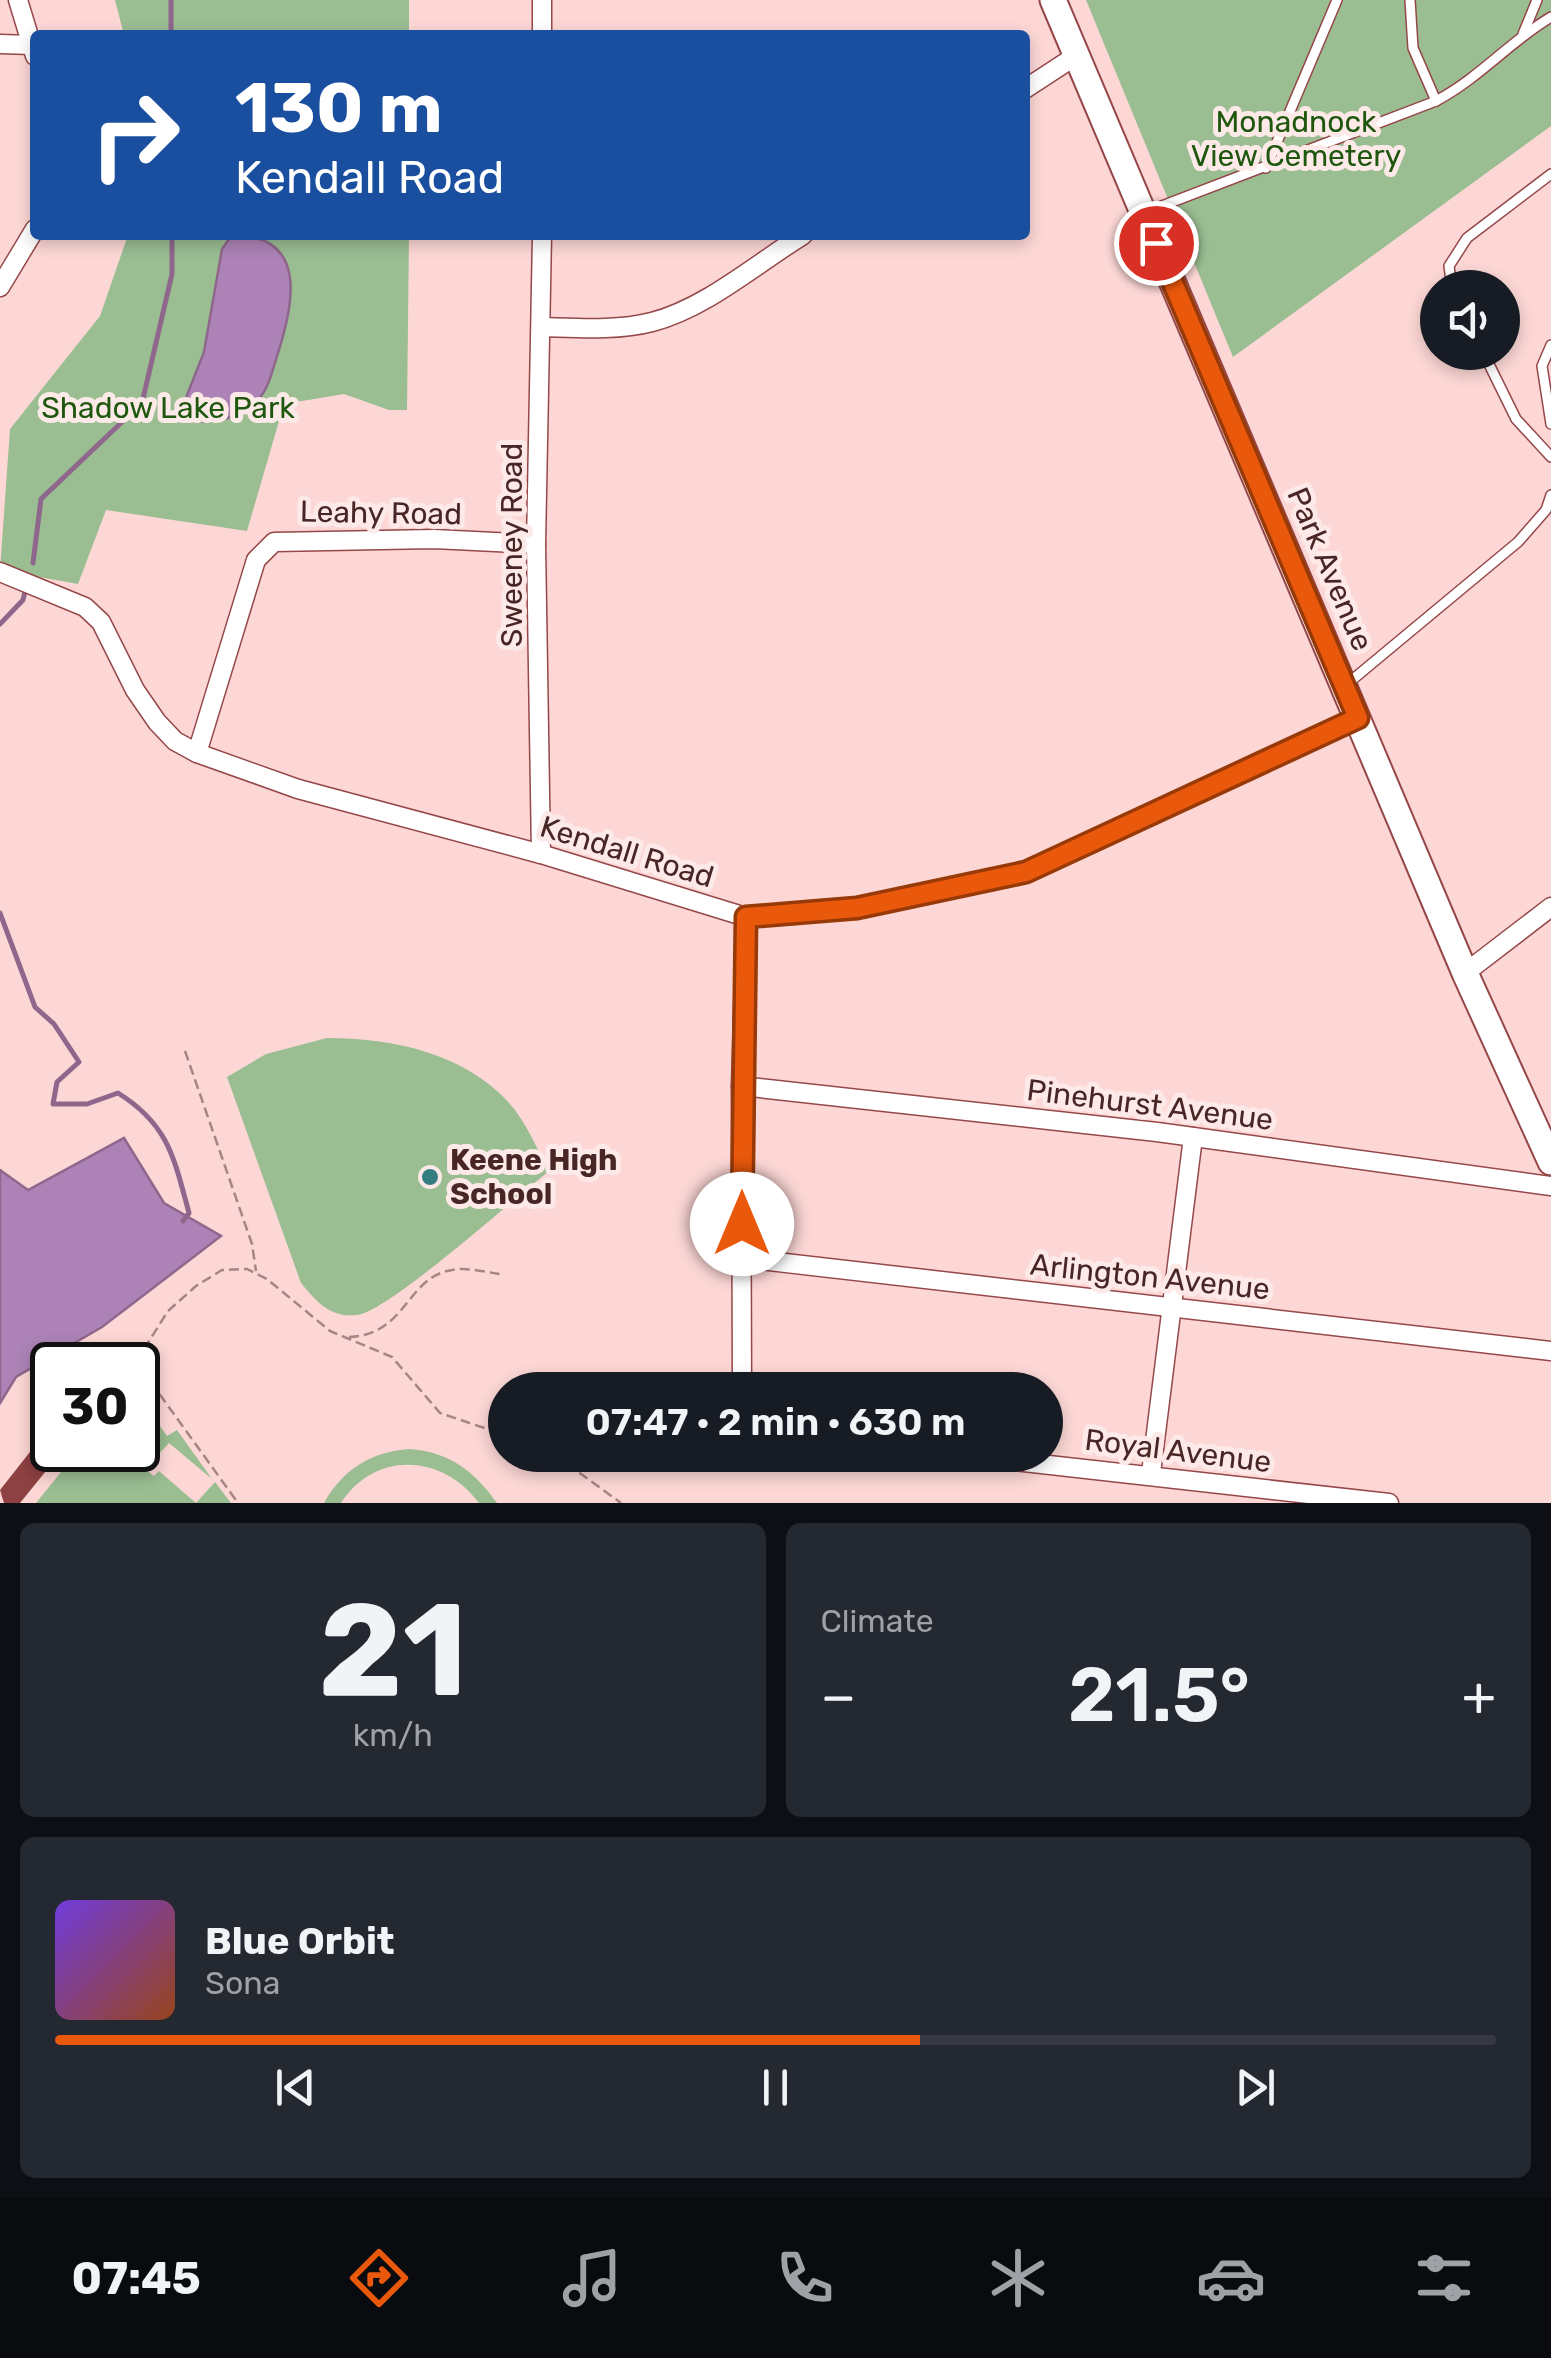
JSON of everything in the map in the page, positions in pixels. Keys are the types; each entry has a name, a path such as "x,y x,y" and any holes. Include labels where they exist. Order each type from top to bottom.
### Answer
{"street":[{"path":"18,0 30,41"},
{"path":"542,0 542,30"},
{"name":"Park Avenue","path":"1053,0 1465,974 1551,1162"},
{"path":"0,44 30,50"},
{"path":"1030,87 1077,55"},
{"path":"0,287 30,237"},
{"name":"Sweeney Road","path":"541,854 536,544 542,240"},
{"path":"542,327 625,327 653,322 704,298 794,240"},
{"name":"Leahy Road","path":"196,753 256,560 274,542 434,539 536,544"},
{"name":"Kendall Road","path":"0,572 55,591 94,614 158,722 175,741 196,753 298,790 541,854 746,917 857,908 1026,872 1358,718"},
{"path":"1465,974 1551,907"},
{"path":"742,1372 741,1086 746,917"},
{"name":"Pinehurst Avenue","path":"741,1086 1192,1137 1551,1186"},
{"path":"1151,1473 1192,1137"},
{"name":"Arlington Avenue","path":"742,1258 1551,1350"},
{"name":"Royal Avenue","path":"1063,1465 1389,1503"}],"lane":[{"path":"1266,168 1338,0"},
{"path":"1410,0 1413,48 1436,100"},
{"path":"1523,34 1537,0"},
{"path":"1143,213 1436,100 1471,82 1523,34 1551,18"},
{"path":"1450,270 1468,238 1551,174"},
{"path":"1551,345 1542,366 1551,424"},
{"path":"1492,370 1516,419 1551,457"},
{"path":"1344,687 1518,542 1546,510 1551,495"}],"path":[{"path":"185,1051 252,1244 256,1272"},
{"path":"148,1342 168,1311 196,1286 231,1268 256,1272 318,1324 392,1357 440,1413 488,1429"},
{"path":"342,1337 377,1333 391,1325 420,1290 449,1270 500,1274"},
{"path":"160,1395 238,1503"},
{"path":"579,1472 621,1503"}],"green space":[{"path":"115,0 409,0 409,30 123,30"},
{"name":"Monadnock View Cemetery","path":"1086,0 1551,0 1551,126 1233,357"},
{"name":"Shadow Lake Park","path":"126,240 409,240 407,410 389,410 344,394 284,404 247,531 106,510 78,584 0,570 10,429 100,316"},
{"path":"327,1038 402,1045 472,1072 516,1111 549,1171 423,1275 373,1309 357,1315 332,1311 301,1283 227,1077 266,1054"},
{"path":"160,1426 167,1436 177,1430 212,1479 169,1443 160,1453"},
{"path":"409,1449 437,1454 460,1465 497,1503 479,1503 447,1475 409,1465 372,1474 341,1503 324,1503 359,1464"},
{"path":"61,1472 149,1472 154,1476 160,1472 196,1503 36,1503"},
{"path":"215,1482 231,1503 196,1503"}],"shaded area":[{"path":"228,240 261,240 274,247 285,260 290,276 288,315 271,375 259,399 231,417 189,421 182,408 204,352 222,249"},
{"path":"124,1138 164,1203 221,1236 102,1327 76,1342 30,1342 30,1369 16,1377 0,1403 0,1170 28,1190"}],"building":[{"path":"30,1452 30,1472 45,1472 20,1503 4,1503 0,1490"}],"waterway":[{"path":"171,0 171,30"},
{"path":"33,563 41,499 142,403 172,274 172,240"},
{"path":"0,624 23,600 26,587"},
{"path":"0,913 35,1007 54,1024 79,1062 57,1082 53,1104 87,1104 118,1093 135,1105 167,1144 189,1213 183,1221"}],"place":[{"name":"Keene High School","path":"430,1177"}],"route":[{"path":"742,1224 746,917 857,908 1026,872 1358,718 1156,243"}]}
